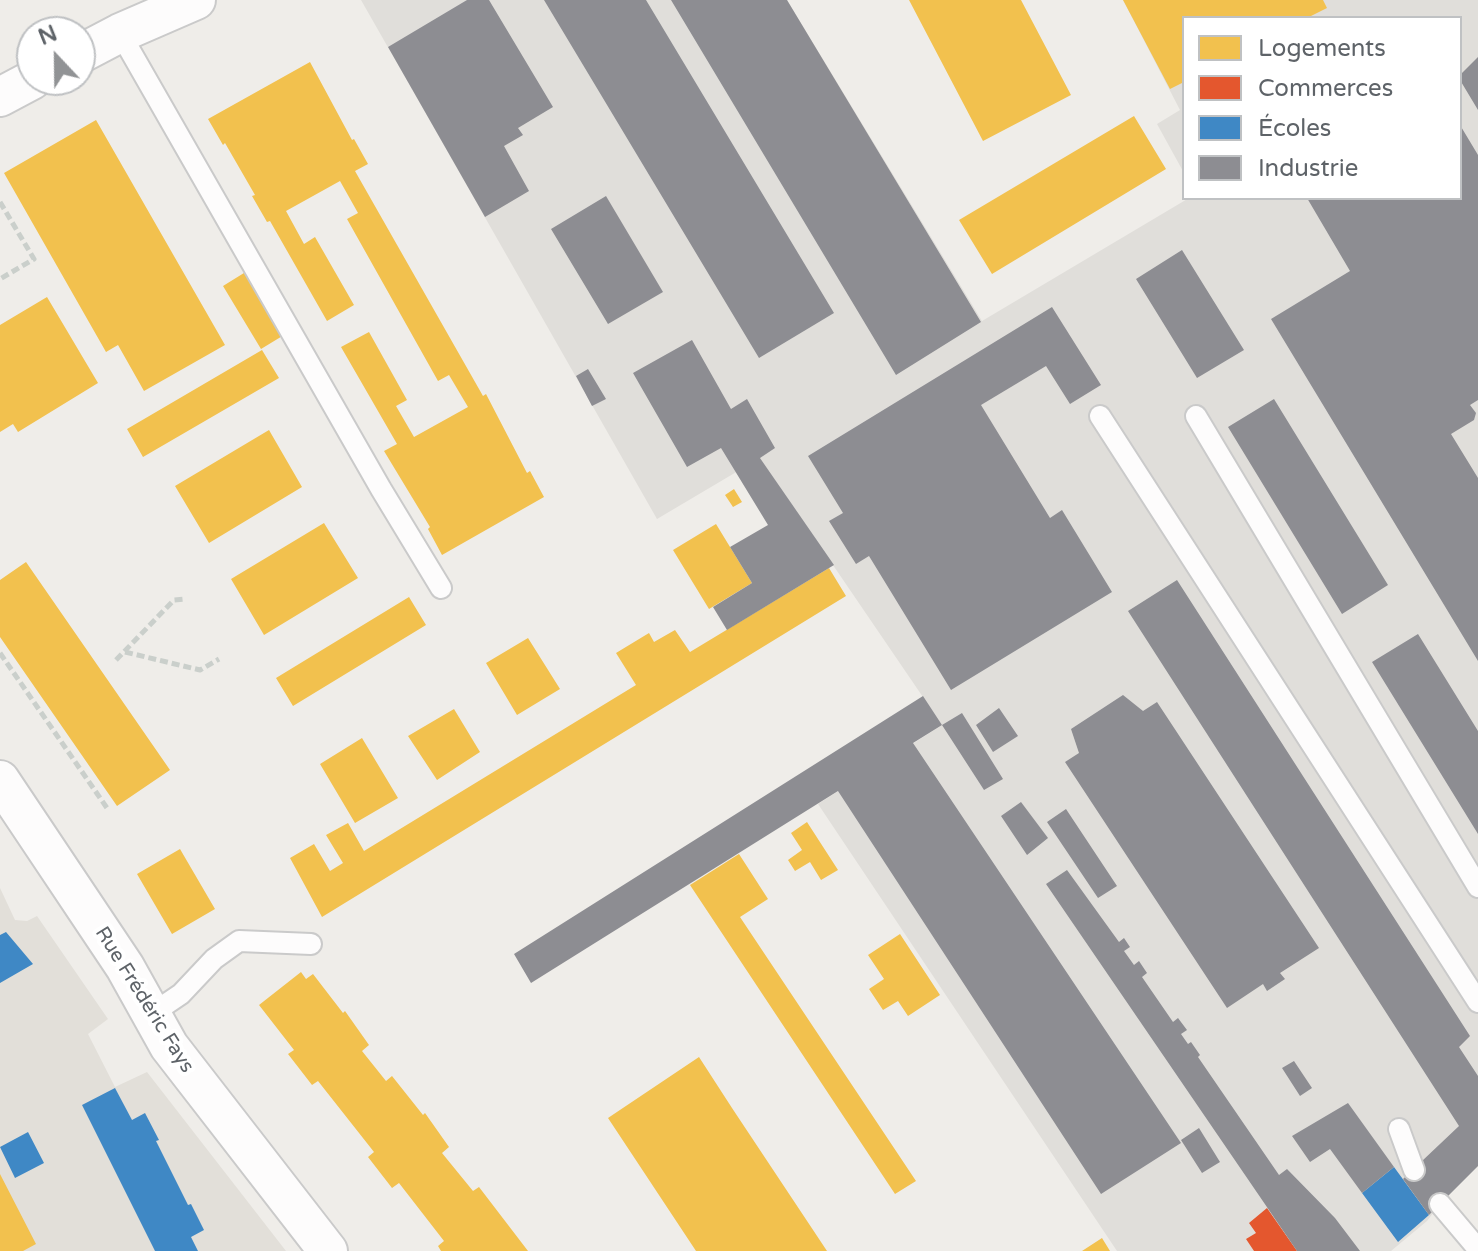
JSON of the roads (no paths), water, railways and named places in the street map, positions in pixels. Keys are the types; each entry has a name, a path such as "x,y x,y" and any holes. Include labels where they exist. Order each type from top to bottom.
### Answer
{"street":[{"path":"96,46 196,0"},
{"name":"Rue Frédéric Fays","path":"0,780 125,967 169,1046 328,1251"}],"lane":[{"path":"120,33 441,588"},
{"path":"1100,416 1478,1002"},
{"path":"1196,416 1478,887"},
{"path":"150,1015 181,994 214,959 239,941 311,944"},
{"path":"1399,1129 1414,1170"},
{"path":"1440,1204 1471,1243"}]}
